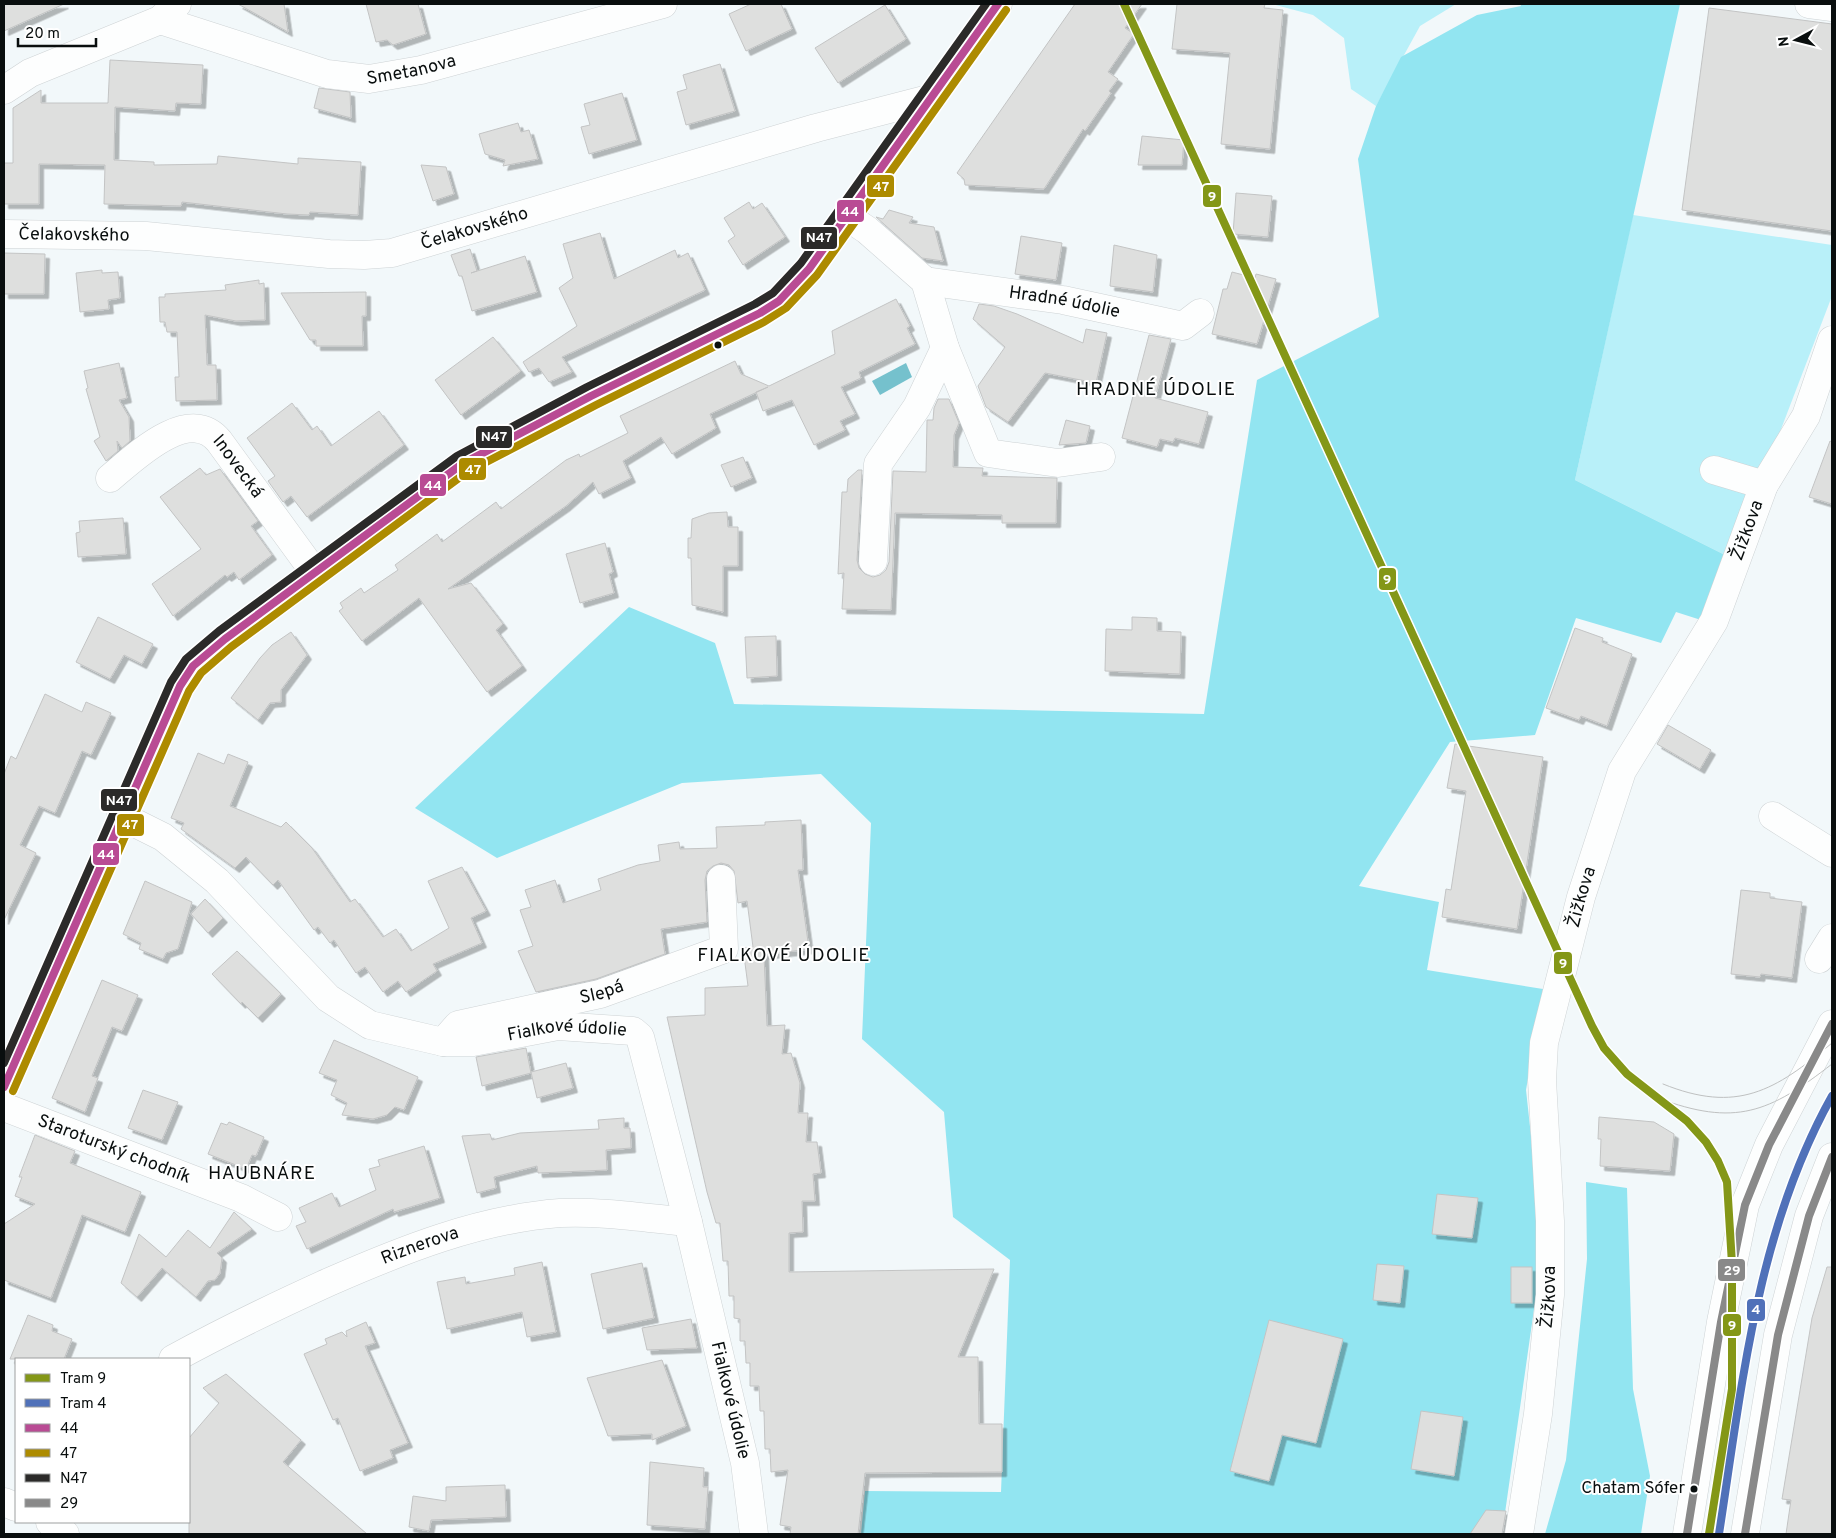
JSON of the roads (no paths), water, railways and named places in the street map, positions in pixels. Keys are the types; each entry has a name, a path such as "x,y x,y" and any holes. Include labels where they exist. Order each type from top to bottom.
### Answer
{"street":[{"name":"Smetanova","path":"168,12 320,72 343,77 369,79 421,70 663,4"},
{"path":"4,1087 121,816 180,686 193,666 225,639 462,464 591,396 713,338 779,301 809,269 998,4"},
{"path":"1809,4 1832,7"},
{"path":"9,82 168,12"},
{"name":"Čelakovského","path":"4,234 146,236 329,254 364,255 392,253 816,128 932,98"},
{"path":"846,216 867,230 925,281 945,348 988,453 1058,463 1101,458"},
{"name":"Hradné údolie","path":"925,281 1063,300 1183,326 1200,313"},
{"name":"Žižkova","path":"1519,1534 1538,1414 1548,1313 1550,1220 1542,1080 1544,1043 1580,896 1622,771 1714,621 1764,485 1806,416 1832,340"},
{"path":"873,561 878,464 917,407 945,348"},
{"name":"Inovecká","path":"110,478 168,433 194,430 211,432 315,572"},
{"path":"1714,470 1764,485"},
{"name":"Fialkové údolie","path":"121,816 163,837 217,881 328,998 370,1025 443,1042 473,1042 558,1026 632,1031 640,1038 688,1222 745,1463 754,1534"},
{"path":"1773,816 1832,852"},
{"name":"Slepá","path":"443,1042 458,1025 600,994 724,949 722,879"},
{"path":"1687,1534 1720,1322 1745,1205 1769,1145 1832,1024"},
{"name":"Staroturský chodník","path":"4,1107 241,1198 278,1217"},
{"path":"1745,1534 1778,1335 1809,1216 1832,1157"},
{"name":"Riznerova","path":"175,1358 231,1327 397,1252 481,1226 560,1213 622,1215 688,1222"},
{"path":"51,1523 65,1534"}],"tram line":[{"name":"9","path":"1124,4 1592,1026 1604,1048 1627,1074 1687,1121 1706,1142 1718,1161 1727,1182 1732,1264 1732,1389 1709,1534"},
{"path":"1663,1084 1689,1093 1713,1097 1734,1097 1754,1093 1792,1074 1832,1043"},
{"path":"1658,1098 1685,1107 1709,1112 1730,1113 1750,1110 1770,1104 1789,1094 1832,1064"},
{"name":"4","path":"1719,1534 1745,1365 1769,1254 1786,1200 1807,1147 1832,1096"}],"place":[{"name":"Chatam Sófer","path":"1694,1489"}],"district":[{"name":"HRADNÉ ÚDOLIE","path":"1156,390"},
{"name":"FIALKOVÉ ÚDOLIE","path":"784,956"},
{"name":"HAUBNÁRE","path":"262,1174"}]}
